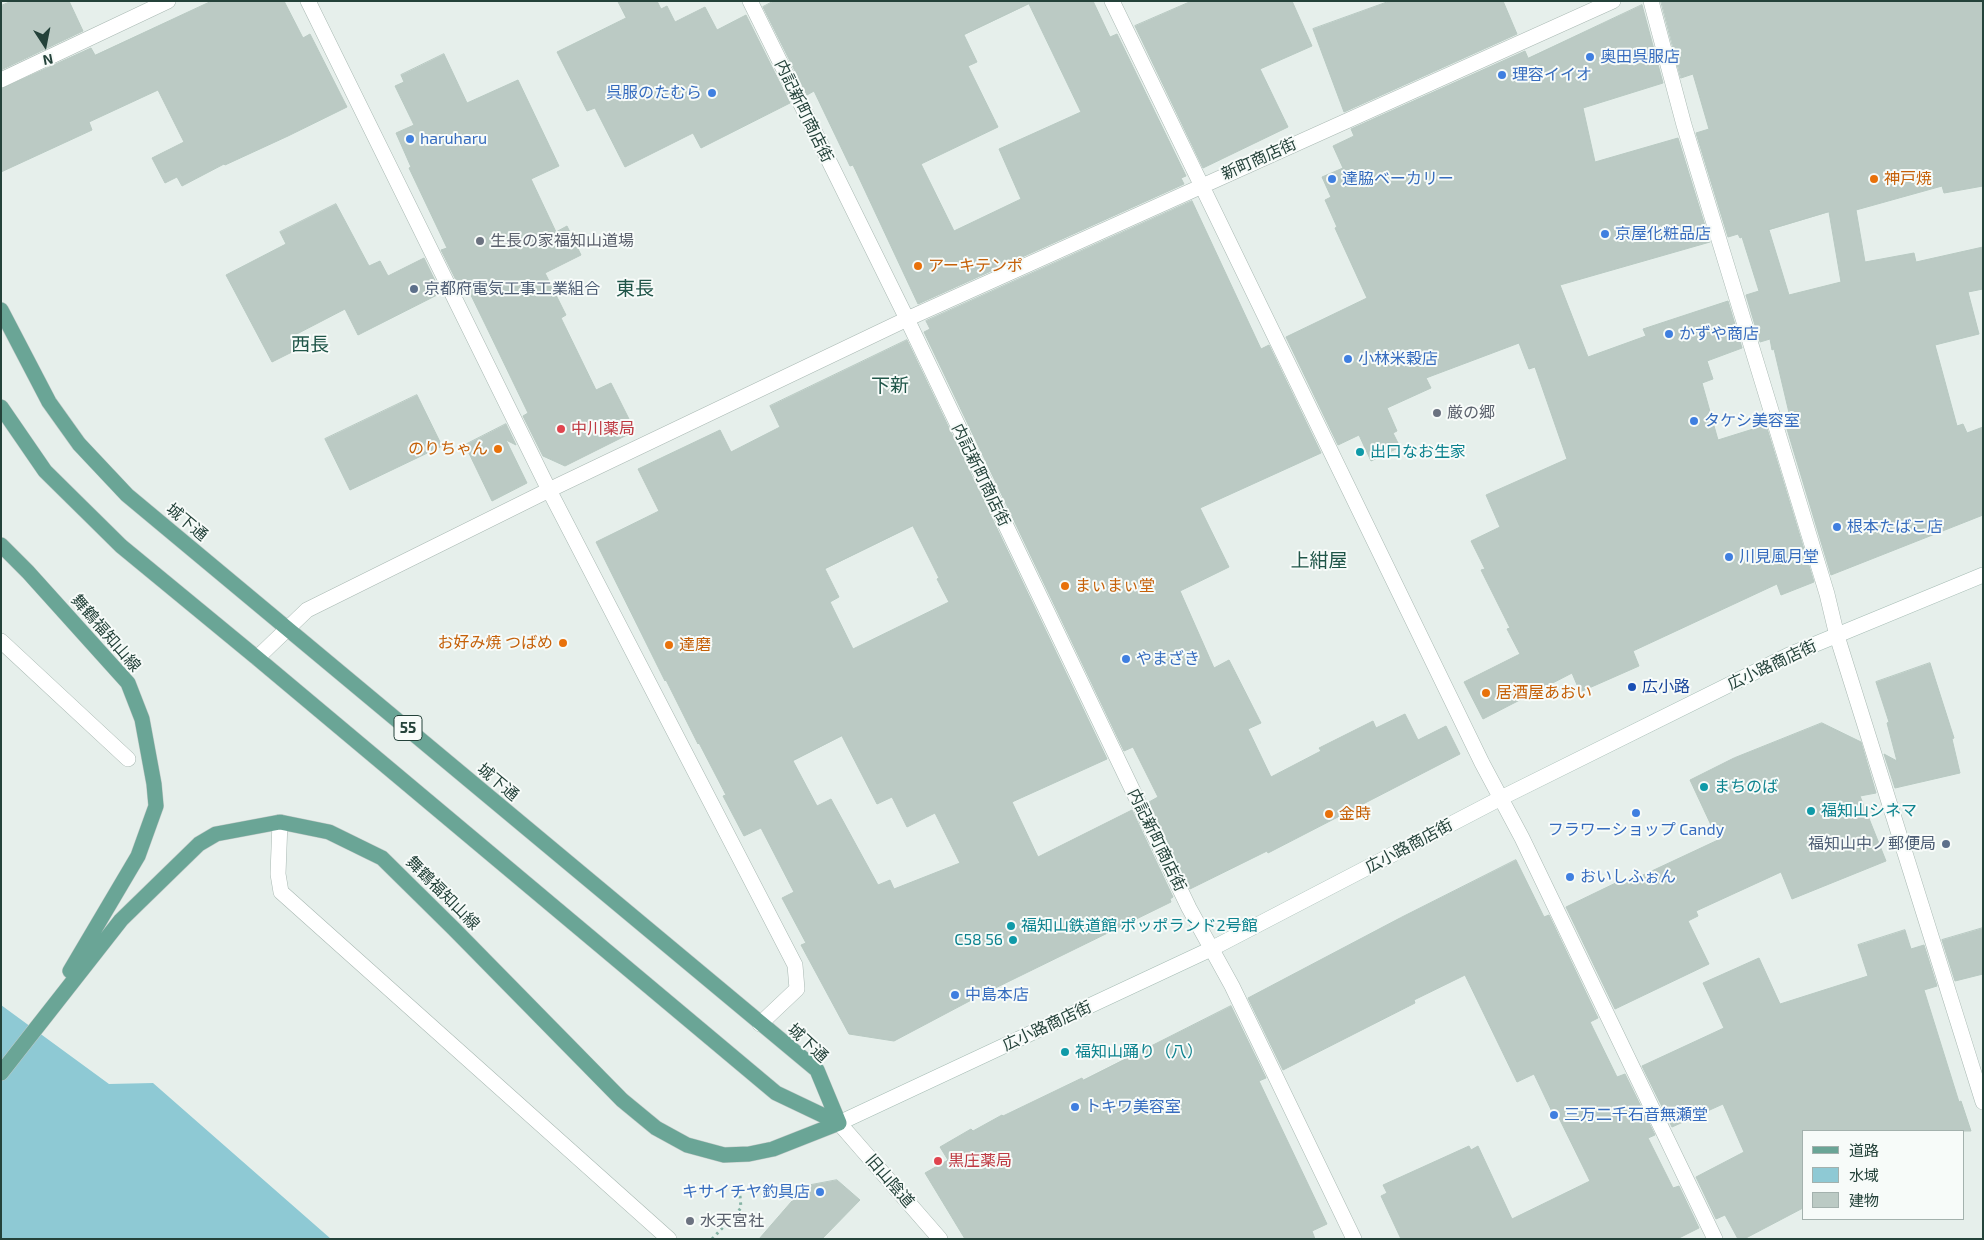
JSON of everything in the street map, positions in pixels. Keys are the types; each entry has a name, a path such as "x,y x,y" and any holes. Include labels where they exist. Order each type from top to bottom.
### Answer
{"main road":[{"name":"城下通","path":"1,310 49,402 79,444 127,495 817,1070 839,1123"},
{"path":"1,407 46,471 114,539 776,1094 839,1123"},
{"name":"舞鶴福知山線","path":"1,545 28,572 128,683 142,719 154,784 156,806 133,865 35,1030"},
{"name":"舞鶴福知山線","path":"1,1073 121,920 199,844 216,834 280,822 329,832 382,858 622,1100 656,1128 687,1145 724,1155 749,1154 773,1149 839,1123"}],"street":[{"path":"1,80 168,1"},
{"path":"308,1 549,490 795,965 797,989 760,1024"},
{"name":"内記新町商店街","path":"750,1 907,319 1189,908 1232,986 1354,1239"},
{"path":"1112,1 1715,1239"},
{"name":"新町商店街","path":"257,658 307,610 549,490 907,319 1612,1"},
{"path":"1651,1 1690,144 1827,594 1836,636 1983,1102"},
{"name":"広小路商店街","path":"839,1123 1212,949 1501,798 1790,655 1983,575"},
{"path":"1,641 128,759"},
{"path":"280,822 278,874 281,892 669,1239"},
{"name":"旧山陰道","path":"839,1123 940,1239"}],"path":[{"path":"712,1239 741,1208 740,1184"}],"water":[{"path":"1,1005 109,1084 153,1083 331,1239 1,1239"}],"building":[{"path":"12,1 69,1 83,31 1,70 1,6"},
{"path":"212,1 284,1 303,38 310,34 347,107 288,136 224,164 182,186 177,177 165,183 152,158 184,142 158,90 89,122 92,130 1,172 1,89 91,48 95,55"},
{"path":"618,1 657,1 661,9 667,6 675,22 705,7 717,30 746,15 790,103 701,148 693,133 625,167 595,108 587,111 557,52 626,18"},
{"path":"774,1 1093,1 1110,37 1117,34 1186,176 1181,178 1184,184 918,304 853,165 850,166 814,91 807,95 763,7","holes":["1029,4 1081,112 999,149 1021,199 954,231 921,164 998,127 968,66 977,62 964,35"]},
{"path":"1192,1 1292,1 1312,46 1260,69 1288,127 1203,168 1135,26"},
{"path":"1390,1 1503,1 1517,34 1344,112 1313,29"},
{"path":"1661,1 1983,1 1983,186 1944,193 1942,186 1856,210 1865,262 1914,253 1916,262 1983,247 1983,289 1968,292 1979,334 1935,345 1957,426 1963,424 1967,433 1983,427 1983,515 1831,575 1784,419 1790,417 1774,349 1772,350 1770,339 1760,342 1746,295 1759,291 1742,237 1740,238 1738,234 1728,237 1696,133 1709,129 1693,74 1681,78","holes":["1829,212 1841,282 1789,295 1769,230"]},
{"path":"1642,5 1663,83 1583,108 1595,162 1678,138 1710,242 1560,285 1588,357 1646,336 1643,329 1728,301 1742,348 1707,361 1713,379 1702,383 1718,440 1766,425 1814,582 1781,595 1777,584 1633,651 1639,666 1580,692 1572,673 1483,719 1464,682 1520,654 1507,629 1510,628 1481,570 1485,569 1471,541 1500,527 1486,495 1567,459 1535,367 1529,369 1519,343 1426,378 1431,388 1387,408 1397,431 1393,433 1400,447 1371,461 1359,435 1338,445 1286,337 1367,298 1335,228 1337,227 1325,200 1331,197 1322,177 1343,168 1333,146 1354,136 1351,129 1525,51 1528,58"},
{"path":"444,54 467,103 518,80 559,166 531,179 556,232 567,226 581,255 545,273 566,315 561,318 596,390 611,383 635,431 565,466 543,456 523,416 528,413 464,281 458,284 441,250 447,248 409,168 411,167 396,133 414,125 395,86 404,82 401,75"},
{"path":"1192,201 1261,349 1269,345 1321,453 1200,508 1229,567 1180,591 1214,668 1229,660 1261,723 1248,729 1271,777 1321,751 1319,748 1373,721 1376,728 1405,714 1418,740 1446,726 1460,754 1268,853 1267,851 1190,889 1149,802 1158,797 1133,747 1124,751 924,332 930,329 926,321"},
{"path":"336,204 369,266 380,261 388,276 424,258 441,293 358,335 345,309 291,337 298,349 272,362 226,275 286,244 280,232"},
{"path":"907,340 1107,759 1012,802 1038,857 1132,810 1173,897 1170,899 1171,902 979,996 894,1041 849,1034 801,945 806,943 782,898 794,892 761,828 744,836 723,796 726,795 665,681 596,542 659,511 638,469 720,430 731,452 780,427 770,406","holes":["913,526 949,602 853,649 830,602 839,597 825,569","842,736 877,804 892,797 907,827 935,813 960,863 894,889 890,880 878,885 831,799 817,806 793,761"]},
{"path":"417,395 442,446 350,490 325,439"},
{"path":"506,424 516,445 506,440 527,483 492,501 465,445"},
{"path":"1930,663 1954,738 1952,739 1960,773 1895,788 1884,754 1897,761 1887,723 1889,722 1876,682"},
{"path":"1822,723 1861,742 1876,793 1860,796 1886,861 1792,899 1781,872 1696,911 1698,916 1688,921 1709,964 1615,1009 1566,907 1624,879 1626,883 1718,840 1690,780 1734,758"},
{"path":"1516,860 1544,917 1549,915 1598,1018 1590,1022 1617,1077 1625,1074 1655,1135 1648,1138 1673,1188 1679,1186 1699,1228 1677,1239 1401,1239 1381,1196 1387,1193 1383,1185 1469,1146 1471,1150 1478,1146 1512,1219 1590,1181 1558,1116 1555,1118 1534,1074 1517,1082 1465,975 1414,1000 1415,1003 1283,1070 1248,998 1400,918"},
{"path":"1983,928 1983,974 1955,981 1942,940"},
{"path":"1905,930 1911,949 1924,945 1937,986 1924,990 1959,1102 1961,1101 1971,1131 1802,1130 1802,1209 1744,1239 1738,1239 1725,1215 1716,1219 1696,1177 1744,1152 1723,1104 1672,1127 1642,1066 1724,1028 1703,983 1759,958 1780,1004 1868,976 1858,945"},
{"path":"1231,1006 1266,1078 1259,1081 1327,1224 1312,1231 1315,1239 965,1239 925,1173 948,1160 940,1147 971,1129 973,1131 1002,1115 1082,1078 1083,1080"},
{"path":"837,1180 860,1200 822,1239 759,1239 805,1186"}],"place":[{"name":"奥田呉服店","path":"1590,57"},
{"name":"理容イイオ","path":"1502,75"},
{"name":"呉服のたむら","path":"712,93"},
{"name":"haruharu","path":"410,139"},
{"name":"達脇ベーカリー","path":"1332,179"},
{"name":"神戸焼","path":"1874,179"},
{"name":"京屋化粧品店","path":"1605,234"},
{"name":"生長の家福知山道場","path":"480,241"},
{"name":"アーキテンポ","path":"918,266"},
{"name":"京都府電気工事工業組合","path":"414,289"},
{"name":"かずや商店","path":"1669,334"},
{"name":"小林米穀店","path":"1348,359"},
{"name":"厳の郷","path":"1437,413"},
{"name":"タケシ美容室","path":"1694,421"},
{"name":"中川薬局","path":"561,429"},
{"name":"のりちゃん","path":"498,449"},
{"name":"出口なお生家","path":"1360,452"},
{"name":"根本たばこ店","path":"1837,527"},
{"name":"川見風月堂","path":"1729,557"},
{"name":"まぃまぃ堂","path":"1065,586"},
{"name":"お好み焼 つばめ","path":"563,643"},
{"name":"達磨","path":"669,645"},
{"name":"やまざき","path":"1126,659"},
{"name":"広小路","path":"1632,687"},
{"name":"居酒屋あおい","path":"1486,693"},
{"name":"まちのば","path":"1704,787"},
{"name":"福知山シネマ","path":"1811,811"},
{"name":"フラワーショップ Candy","path":"1636,813"},
{"name":"金時","path":"1329,814"},
{"name":"福知山中ノ郵便局","path":"1946,844"},
{"name":"おいしふぉん","path":"1570,877"},
{"name":"福知山鉄道館 ポッポランド2号館","path":"1011,926"},
{"name":"C58 56","path":"1013,940"},
{"name":"中島本店","path":"955,995"},
{"name":"福知山踊り（八）","path":"1065,1052"},
{"name":"トキワ美容室","path":"1075,1107"},
{"name":"三万二千石音無瀬堂","path":"1554,1115"},
{"name":"黒庄薬局","path":"938,1161"},
{"name":"キサイチヤ釣具店","path":"820,1192"},
{"name":"水天宮社","path":"690,1221"}],"district":[{"name":"東長","path":"635,289"},
{"name":"西長","path":"310,345"},
{"name":"下新","path":"890,386"},
{"name":"上紺屋","path":"1319,561"}]}
